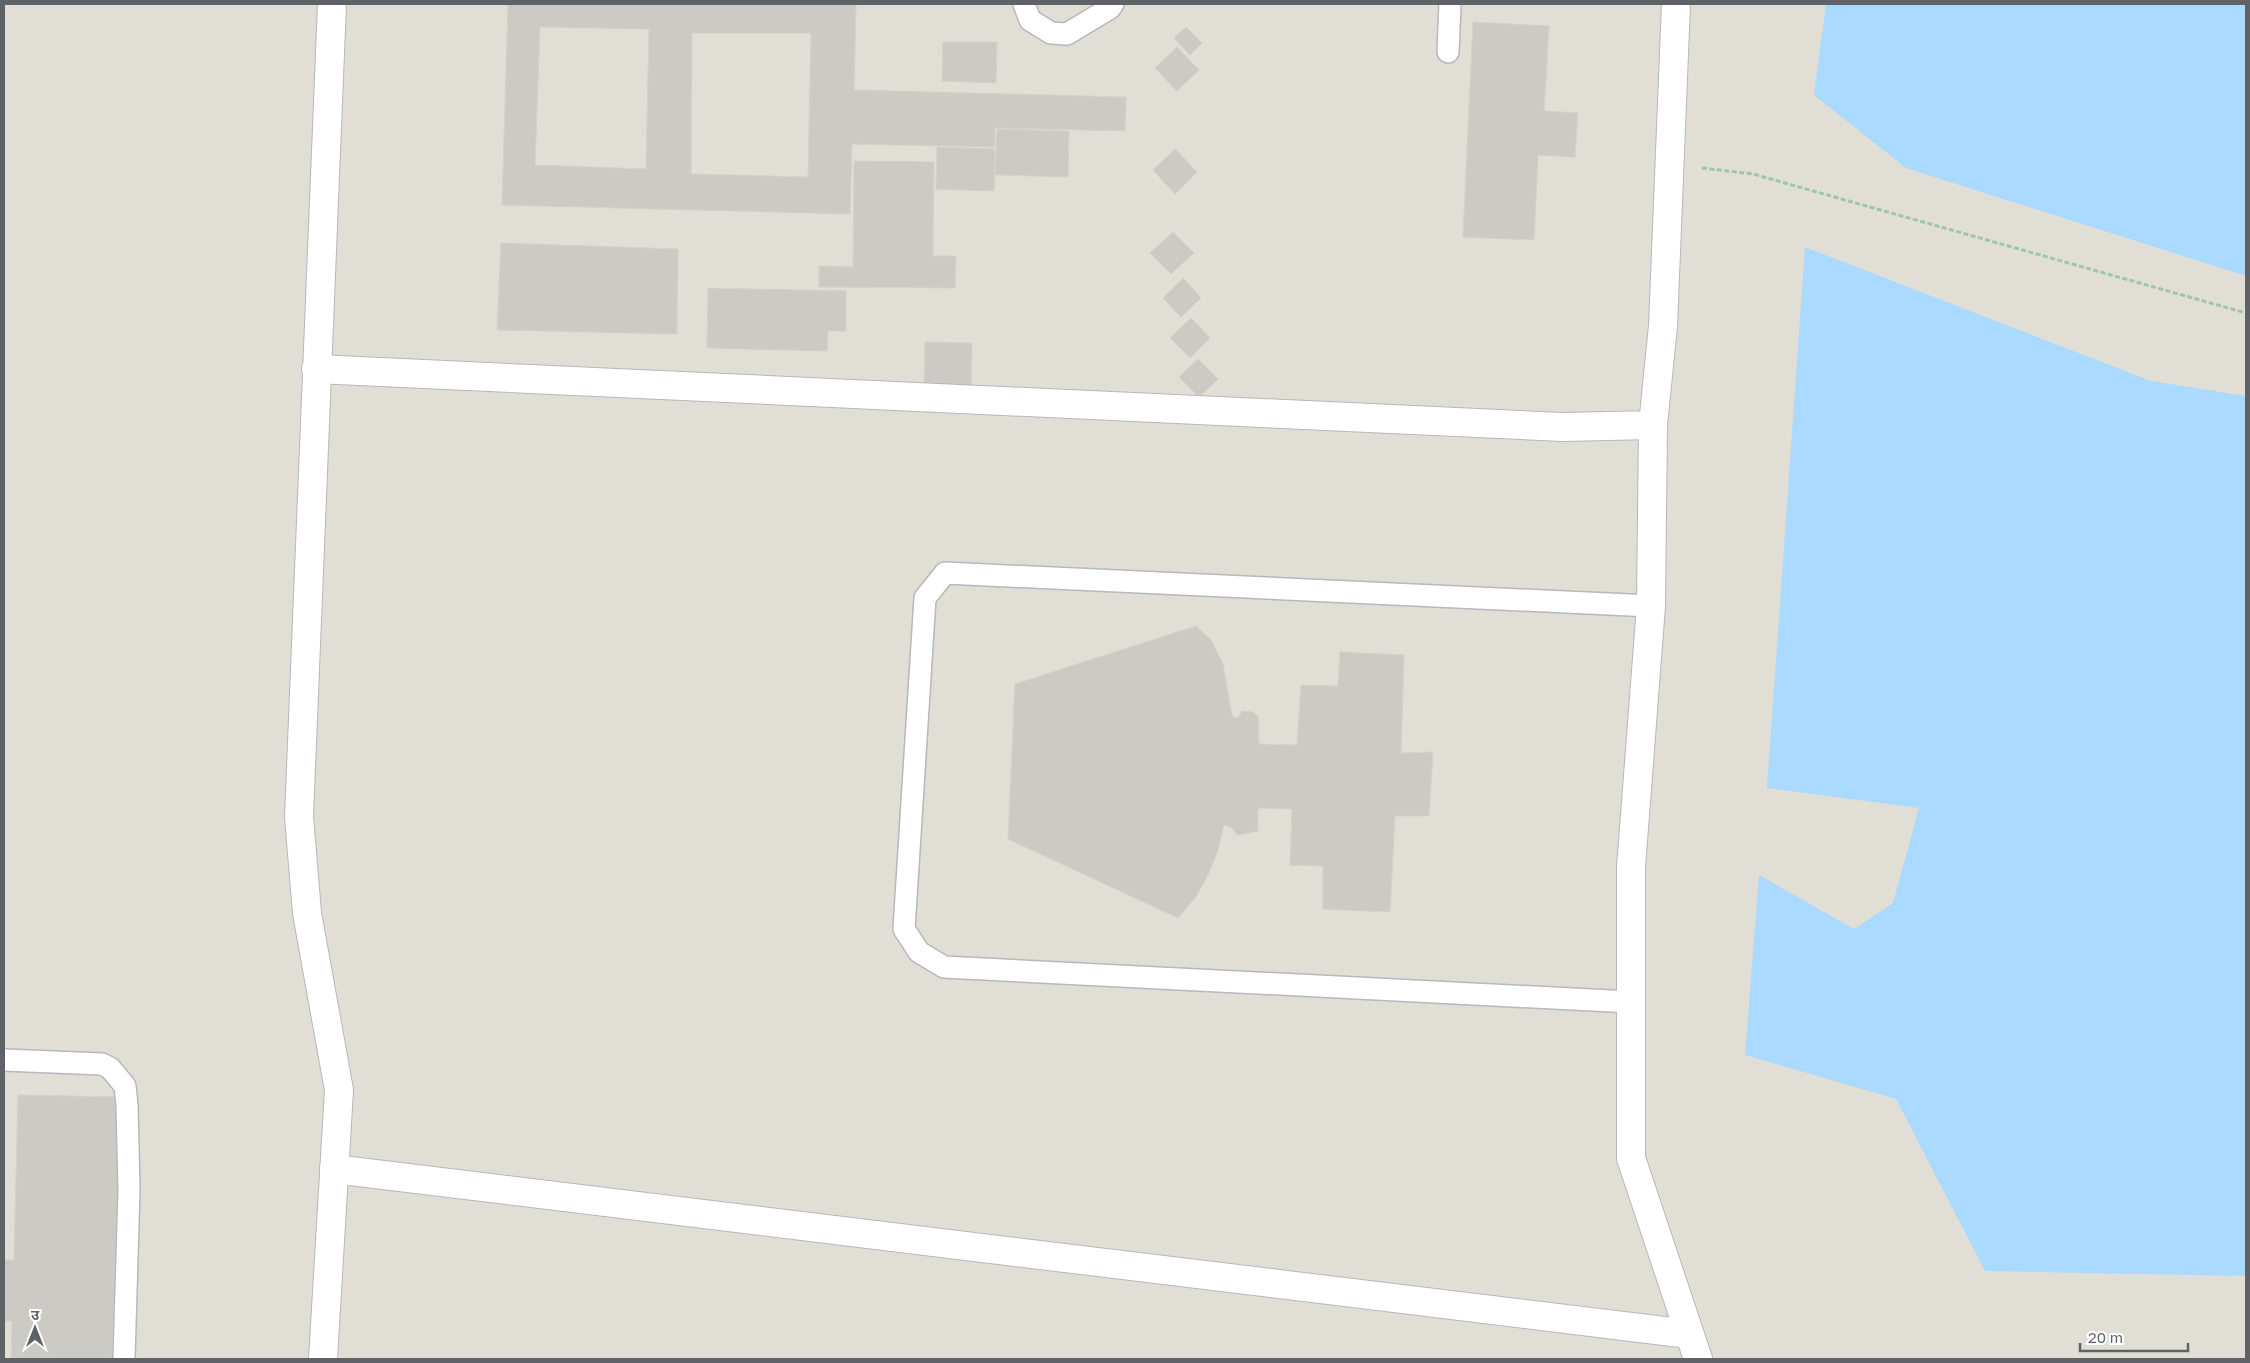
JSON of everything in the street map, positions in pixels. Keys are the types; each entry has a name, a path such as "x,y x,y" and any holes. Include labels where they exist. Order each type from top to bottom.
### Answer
{"street":[{"path":"322,1359 339,1090 307,913 299,817 332,4"},
{"path":"1676,4 1662,326 1653,425 1651,606 1631,867 1631,1158 1698,1359"},
{"path":"316,369 1563,427 1653,425"},
{"path":"334,1169 1689,1334"}],"lane":[{"path":"1024,4 1030,20 1051,33 1067,34 1110,8 1113,4"},
{"path":"1448,52 1450,4"},
{"path":"1631,1002 944,967 919,952 904,929 925,598 945,573 1651,606"},
{"path":"4,1060 102,1064 110,1068 125,1086 129,1190 124,1359"}],"path":[{"path":"1669,165 1753,174 2246,313"}],"shaded area":[{"path":"4,4 2246,4 2246,1359 4,1359"}],"water":[{"path":"1826,4 2246,4 2246,276 1906,168 1814,95"},
{"path":"1805,247 2151,381 2246,396 2246,1276 1985,1271 1896,1099 1745,1055 1759,875 1854,929 1893,903 1919,808 1767,788"}],"building":[{"path":"508,4 856,4 854,90 1126,97 1125,131 995,128 995,147 852,144 850,214 502,205","holes":["540,27 649,29 646,169 535,165","692,33 811,33 808,177 691,174"]},
{"path":"1473,22 1549,26 1544,111 1578,113 1575,157 1538,155 1534,240 1463,237"},
{"path":"1186,27 1202,43 1190,55 1174,38"},
{"path":"943,42 997,42 996,83 942,81"},
{"path":"1177,47 1199,70 1177,91 1155,68"},
{"path":"997,129 1069,131 1068,177 995,175"},
{"path":"937,147 995,149 994,191 936,189"},
{"path":"1175,149 1197,172 1175,194 1153,170"},
{"path":"854,161 934,162 933,256 956,256 955,288 819,287 819,266 853,267"},
{"path":"1173,232 1194,253 1171,274 1150,253"},
{"path":"501,243 678,249 677,334 497,330"},
{"path":"1183,278 1201,298 1181,317 1163,298"},
{"path":"708,288 846,291 846,331 828,331 827,351 707,348"},
{"path":"1191,318 1210,338 1190,358 1170,338"},
{"path":"925,342 972,343 971,389 924,388"},
{"path":"1198,359 1218,379 1199,397 1179,377"},
{"path":"1196,626 1211,640 1223,664 1232,716 1238,718 1242,711 1252,712 1258,716 1259,744 1297,745 1301,685 1338,686 1340,652 1404,655 1401,753 1433,752 1429,816 1395,816 1390,912 1323,909 1323,866 1290,865 1292,809 1258,808 1258,831 1237,835 1232,828 1224,825 1218,850 1208,875 1195,898 1178,918 1008,839 1015,684"},
{"path":"18,1095 120,1097 112,1359 11,1359 12,1321 4,1321 4,1260 14,1260"}]}
